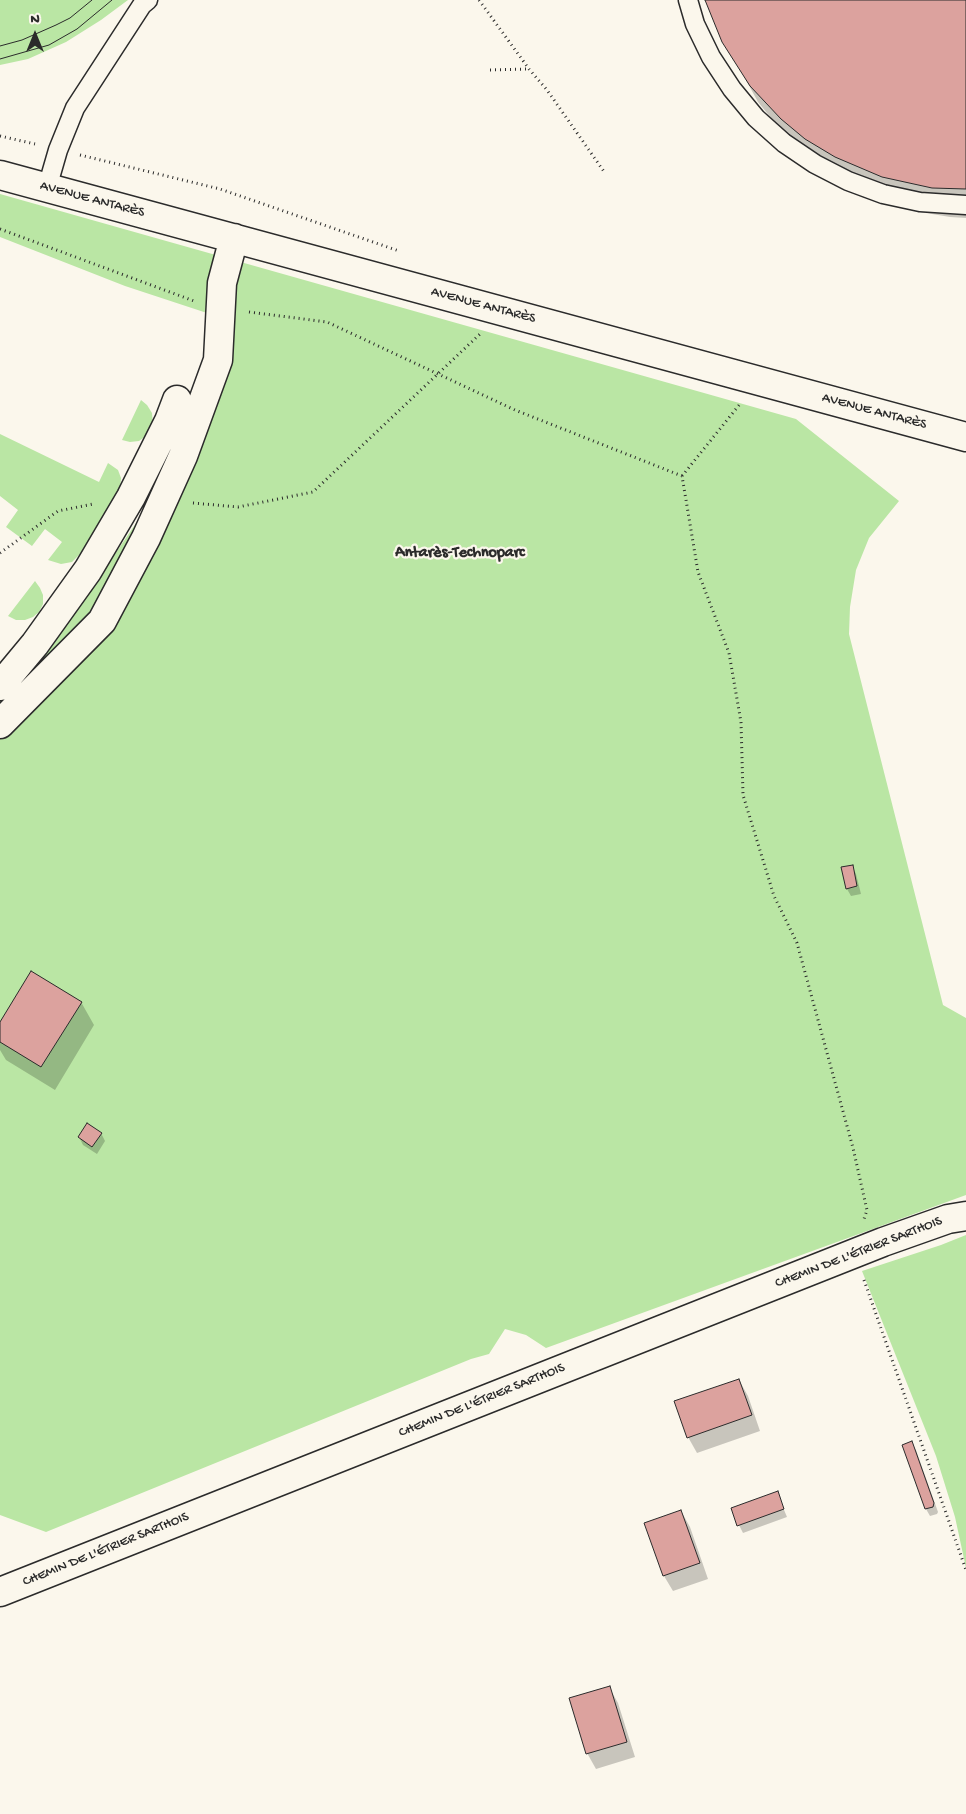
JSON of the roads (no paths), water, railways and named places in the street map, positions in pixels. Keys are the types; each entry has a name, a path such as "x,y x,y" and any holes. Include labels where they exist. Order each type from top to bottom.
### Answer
{"street":[{"name":"AVENUE ANTARÈS","path":"0,175 966,437"},
{"path":"0,724 102,621 146,538 182,456 218,360 222,283 234,238"},
{"path":"0,686 35,644 88,570 131,498 177,400"},
{"name":"CHEMIN DE L'ÉTRIER SARTHOIS","path":"1,1591 854,1254 941,1222 966,1216"}],"lane":[{"path":"47,188 58,150 75,108 142,5 148,0"},
{"path":"688,0 695,24 711,58 732,89 756,118 784,143 823,168 848,181 884,194 920,202 966,204"}],"tram line":[{"path":"0,46 22,40 56,25 70,18 92,0"},
{"path":"0,59 49,45 77,29 112,0"}],"district":[{"name":"Antarès-Technoparc","path":"460,554"}]}
